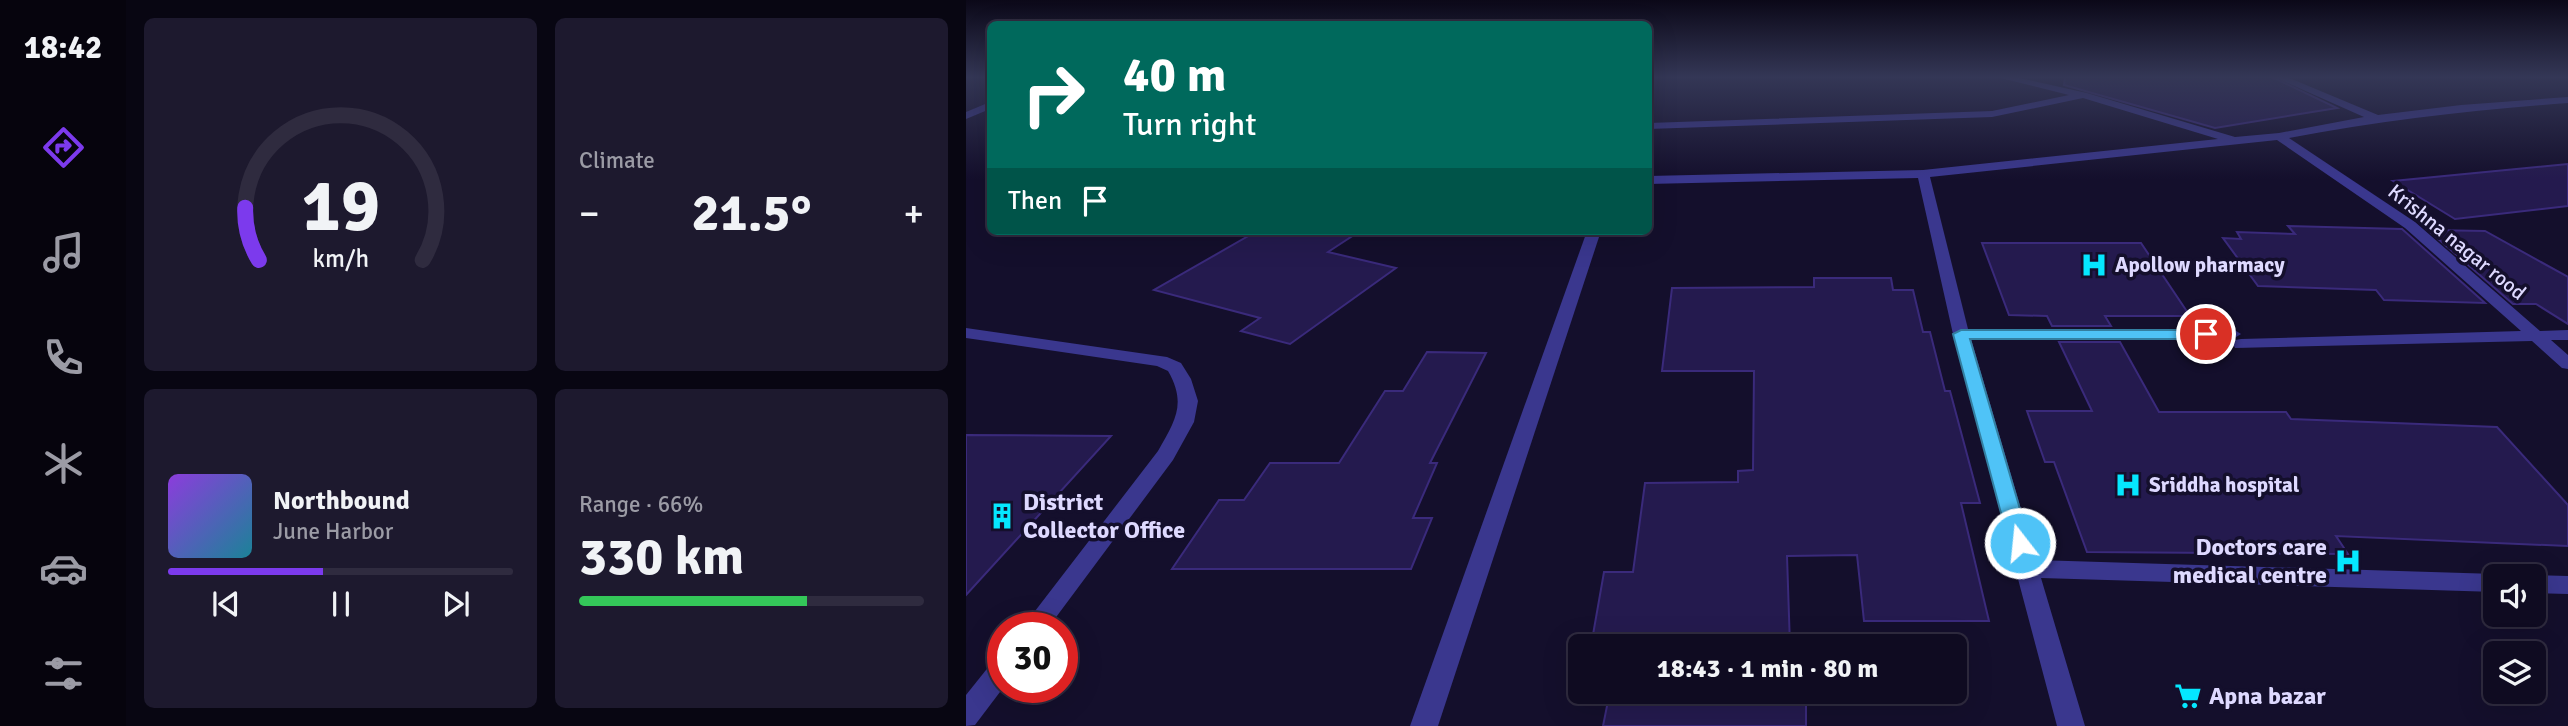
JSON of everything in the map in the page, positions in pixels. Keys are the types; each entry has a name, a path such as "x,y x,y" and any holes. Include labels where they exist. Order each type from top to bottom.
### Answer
{"street":[{"path":"1652,127 1992,114 2008,111"},
{"path":"2133,111 2237,141"},
{"path":"2357,111 2376,119"},
{"path":"1652,180 1923,174 2279,136 2438,111"},
{"name":"Krishna nagar rood","path":"2279,136 2410,225 2568,364"},
{"path":"1923,174 1961,334 2071,726"},
{"path":"1424,726 1593,235"},
{"path":"966,333 1161,361 1175,367 1189,401 1184,422 1166,455 1046,612"},
{"path":"1961,334 2237,339 2568,335"},
{"path":"2027,569 2483,583"},
{"path":"2546,584 2568,585"},
{"path":"966,716 987,689"}],"building":[{"path":"2155,111 2319,111 2215,128"},
{"path":"2568,164 2568,206 2455,219 2393,181"},
{"path":"2288,226 2402,229 2485,303 2384,300 2376,290 2258,286 2223,238 2241,239 2237,232 2295,234"},
{"path":"2428,230 2485,231 2568,277 2568,324 2536,304 2513,304"},
{"path":"1250,235 1354,235 1328,252 1396,268 1290,344 1241,331 1260,318 1154,290"},
{"path":"1982,243 2141,243 2190,316 2105,316 2111,326 2052,326 2047,316 2009,315"},
{"path":"1814,278 1891,278 1893,290 1913,290 1923,332 1930,332 1945,391 1950,391 1980,503 1961,503 1989,621 1864,621 1857,555 1787,556 1790,634 1593,634 1604,572 1633,572 1645,483 1738,482 1738,471 1753,470 1754,371 1662,371 1672,288 1814,287"},
{"path":"2059,342 2120,342 2159,412 2286,412 2291,419 2497,427 2568,505 2568,546 2336,536 2348,554 2087,552 2054,462 2045,462 2027,411 2092,411"},
{"path":"1427,352 1486,353 1430,463 1437,463 1413,518 1432,518 1411,569 1172,569 1219,500 1244,500 1270,463 1339,463 1385,391 1403,391"},
{"name":"District Collector Office","path":"966,435 1111,436 966,595"},
{"path":"1607,704 1806,704 1806,726 1603,726"}],"place":[{"name":"Apollow pharmacy","path":"2094,265"},
{"name":"Sriddha hospital","path":"2128,485"},
{"name":"District Collector Office","path":"1002,516"},
{"name":"Doctors care medical centre","path":"2348,561"},
{"name":"Apna bazar","path":"2188,696"}],"route":[{"path":"2020,543 1961,334 2206,334"}]}
